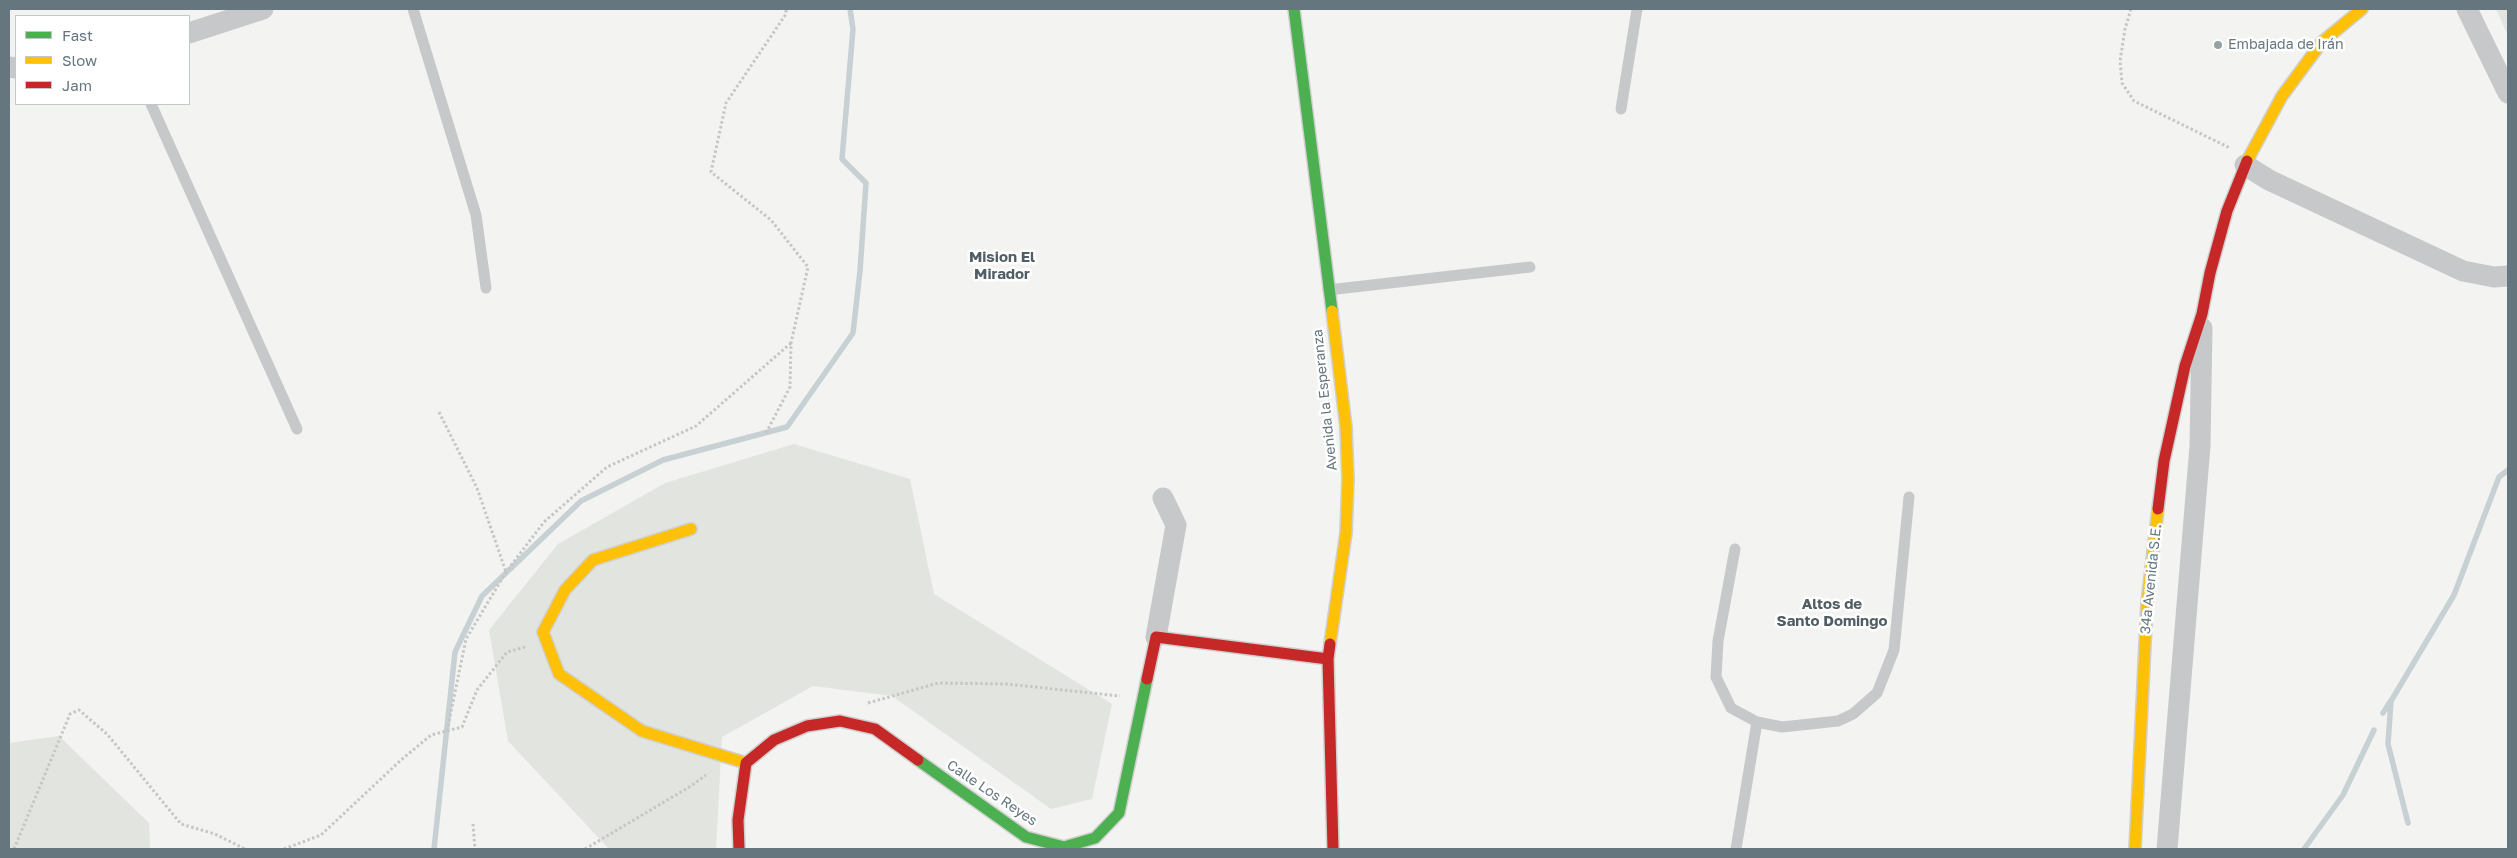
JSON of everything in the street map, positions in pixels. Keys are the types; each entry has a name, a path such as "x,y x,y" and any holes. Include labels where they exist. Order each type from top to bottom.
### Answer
{"street":[{"path":"190,33 263,9"},
{"name":"Avenida la Esperanza","path":"1294,9 1346,427 1348,479 1346,533 1328,659 1333,849"},
{"name":"34a Avenida S.E.","path":"2135,849 2147,603 2164,462 2185,366 2202,314 2212,264 2227,210 2246,162 2282,96 2322,42 2362,9"},
{"path":"2467,9 2508,93"},
{"path":"2246,162 2269,180 2464,271 2494,277 2508,276"},
{"name":"34a Avenida S.E.","path":"2168,849 2200,446 2202,314"},
{"path":"1164,498 1176,525 1156,637 1328,659"},
{"path":"691,529 593,560 565,590 543,632 559,674 642,731 746,763 738,820 739,849"},
{"name":"Calle Los Reyes","path":"746,763 774,740 807,726 840,721 875,729 1026,837 1064,848 1095,838 1119,813 1156,637"},
{"path":"2137,818 2169,821"}],"lane":[{"path":"413,9 476,214 486,288"},
{"path":"1621,109 1637,9"},
{"path":"151,105 297,429"},
{"path":"1328,290 1530,268"},
{"path":"1734,549 1718,641 1716,677 1731,708 1757,722 1782,726 1838,721 1853,714 1877,693 1894,650 1909,497"},
{"path":"1736,849 1757,722"}],"path":[{"path":"766,432 790,386 791,343 808,267 771,220 711,172 726,103 786,14 786,9"},
{"path":"2131,9 2125,29 2120,61 2122,83 2134,101 2246,162"},
{"path":"447,731 466,639 506,572 544,522 607,467 696,426 791,343"},
{"path":"438,412 477,488 506,572"},
{"path":"284,849 321,835 401,760 431,735 462,727 477,690 507,652 547,641"},
{"path":"840,721 861,705 938,683 1006,684 1125,697 1144,693"},
{"path":"14,849 70,714 79,710 107,734 182,824 215,834 245,849"},
{"path":"585,849 691,786 728,757"},
{"path":"473,824 475,849"}],"shaded area":[{"path":"2496,9 2508,9 2508,36"},
{"path":"794,444 910,479 934,594 1112,704 1092,799 1051,809 892,696 813,686 722,737 716,849 609,849 508,741 489,630 558,544 665,483"},
{"path":"59,736 149,823 150,849 9,849 9,743"}],"waterway":[{"path":"434,849 455,652 482,596 581,501 663,460 787,427 853,333 860,271 866,183 842,159 853,29 850,9"},
{"path":"2408,823 2388,744 2391,701 2454,595 2499,477 2508,470"},
{"path":"2383,713 2390,702"},
{"path":"2304,849 2343,795 2374,730"}],"traffic: fast":[{"path":"1294,9 1332,311"},
{"path":"918,760 1026,837 1064,847 1095,838 1119,813 1147,679"}],"traffic: slow":[{"path":"2247,161 2282,96 2322,42 2362,9"},
{"path":"1330,644 1346,533 1348,479 1346,427 1332,311"},
{"path":"2135,849 2147,603 2158,509"},
{"path":"691,529 593,560 565,590 543,632 559,674 642,731 746,763"}],"traffic: jam":[{"path":"2158,509 2164,461 2185,366 2202,314 2210,273 2227,211 2247,161"},
{"path":"1147,679 1156,637 1328,659"},
{"path":"1330,644 1328,659 1333,849"},
{"path":"739,849 738,820 746,763 774,740 807,726 840,721 875,729 918,760"}],"place":[{"name":"Embajada de Irán","path":"2218,45"}],"district":[{"name":"Mision El Mirador","path":"1002,266"},
{"name":"Altos de Santo Domingo","path":"1832,612"}]}
